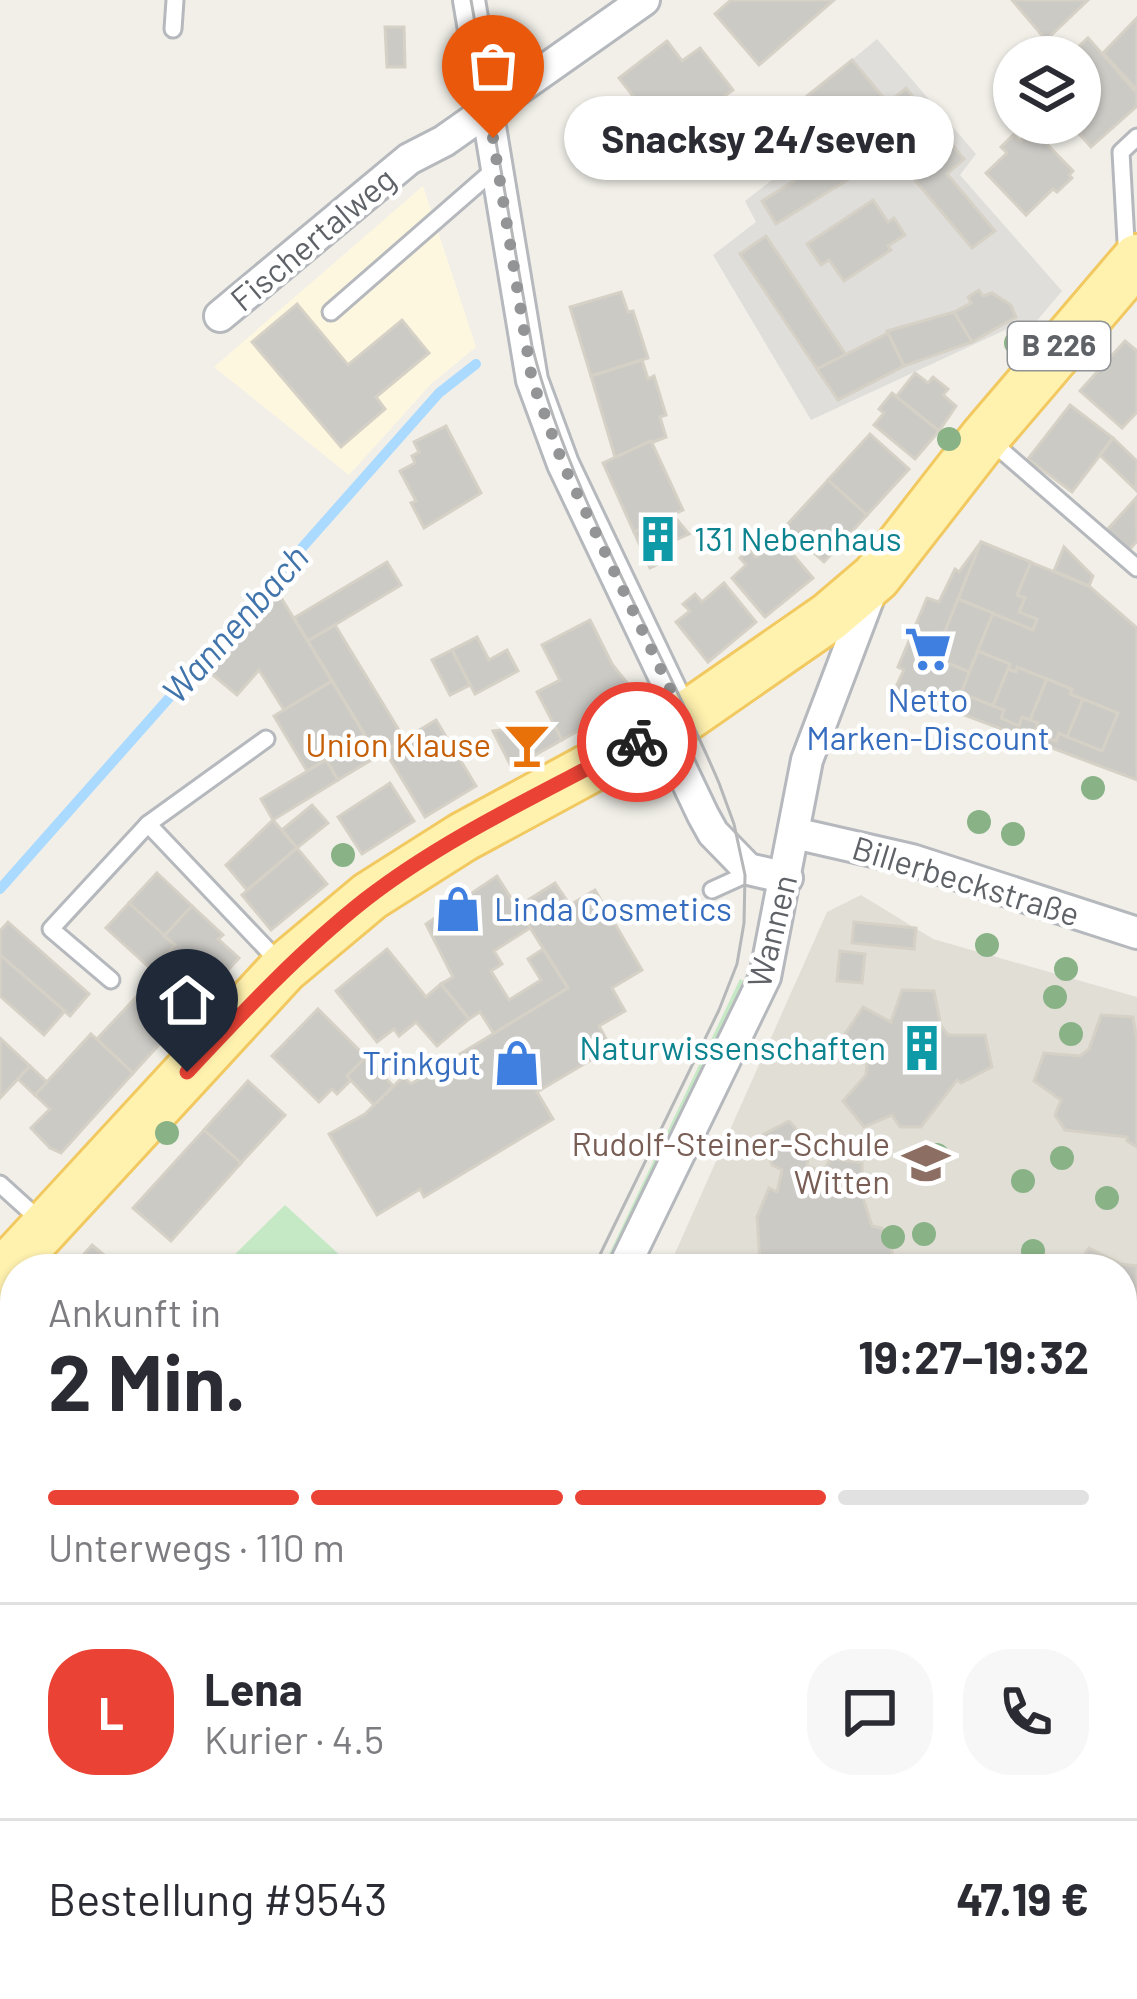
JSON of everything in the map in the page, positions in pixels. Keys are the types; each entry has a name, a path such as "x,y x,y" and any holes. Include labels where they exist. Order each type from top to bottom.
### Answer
{"main road":[{"name":"B 226","path":"20,1254 284,968 388,884 463,837 675,721 778,654 876,577 985,436 1132,263"}],"street":[{"path":"469,0 532,380 563,464 674,697 674,752 703,815 713,833 748,869 787,878"},
{"name":"Fischertalweg","path":"220,316 409,159 445,142 644,0"},
{"name":"Wannen","path":"630,1254 765,977 807,760 876,577"},
{"name":"Billerbeckstraße","path":"794,833 912,860 1137,933"}],"lane":[{"path":"173,29 175,0"},
{"path":"1132,263 1121,152 1137,137"},
{"path":"331,312 498,167"},
{"path":"985,436 1137,566"},
{"path":"111,980 50,929 148,824 266,739"},
{"path":"148,824 284,968"},
{"path":"712,890 745,875 748,869"},
{"path":"0,1184 46,1226"}],"shaded area":[{"path":"877,39 976,154 960,175 1062,291 1030,329 1020,323 811,420 713,255 756,222 745,201 785,170 761,135"},
{"path":"423,186 476,347 431,384 349,475 214,367"},
{"name":"Rudolf-Steiner-Schule Witten","path":"861,895 933,939 1137,997 1137,1254 675,1254 827,912"}],"green space":[{"path":"740,979 746,982 733,1013 615,1254 609,1254"},
{"path":"285,1205 339,1254 235,1254"}],"building":[{"path":"731,0 834,0 759,65 715,14"},
{"path":"1012,0 1088,0 1050,36 1043,36"},
{"path":"1137,18 1137,90 1103,53"},
{"path":"385,27 404,27 405,67 387,67"},
{"path":"667,41 682,61 700,48 733,90 715,103 731,122 684,159 659,127 648,136 634,117 644,110 619,78"},
{"path":"1101,53 1137,93 1137,106 1101,138"},
{"path":"852,60 888,103 906,88 964,159 947,174 995,231 972,248 860,115 832,137 802,100"},
{"path":"802,100 815,115 791,135 802,148 788,159 773,140 784,129 776,119"},
{"path":"1047,144 1073,171 1072,178 1026,215 986,173 1007,153 1001,147"},
{"path":"834,156 849,179 776,224 762,201"},
{"path":"873,200 888,222 894,218 905,235 844,281 829,260 821,265 807,244"},
{"path":"766,236 846,355 817,369 740,254"},
{"path":"979,290 983,296 992,293 1011,305 1016,317 972,342 954,312 971,303 968,297"},
{"path":"621,292 628,312 633,311 648,358 591,376 570,307"},
{"path":"297,304 348,365 402,320 429,353 376,397 385,409 341,447 252,342"},
{"path":"954,312 972,342 904,366 887,331"},
{"path":"888,333 904,366 838,400 817,369"},
{"path":"1125,341 1137,351 1137,412 1122,428 1080,391"},
{"path":"642,360 648,379 654,376 666,415 660,417 666,437 615,457 591,376"},
{"path":"915,373 928,383 933,377 948,389 943,395 956,406 939,431 896,397"},
{"path":"892,393 939,431 915,459 874,425"},
{"path":"1070,405 1113,438 1072,492 1028,459"},
{"path":"446,426 481,493 424,528 400,471 415,463 412,456 419,452 414,442"},
{"path":"870,434 909,469 867,515 828,480"},
{"path":"1113,438 1137,461 1136,490 1100,455"},
{"path":"651,441 683,510 634,532 603,463"},
{"path":"828,480 867,515 824,562 785,527"},
{"path":"1136,498 1137,541 1129,550 1107,530"},
{"name":"131 Nebenhaus","path":"673,515 689,534 669,543 675,556 650,568 634,532"},
{"path":"779,538 813,578 765,617 732,578 746,565 740,558 750,550 756,557"},
{"path":"981,542 1089,586 1137,628 1137,780 895,689 904,670 898,667 927,598 939,602 955,569 959,572"},
{"path":"981,542 1031,562 1017,595 1025,598 1019,612 1037,619 1033,630 958,599"},
{"path":"1064,547 1093,576 1089,586 1054,571"},
{"path":"387,562 401,585 308,641 294,618"},
{"path":"724,583 756,622 708,662 676,622 690,611 683,604 695,594 702,602"},
{"path":"277,591 332,681 284,710 259,670 237,695 207,670"},
{"path":"958,599 993,613 969,672 941,660 946,649 939,646"},
{"path":"590,620 612,664 632,689 628,703 562,740 537,692 560,680 542,645"},
{"path":"335,625 405,740 378,756 308,641"},
{"path":"477,637 489,660 507,650 518,671 475,694 452,650"},
{"path":"452,650 470,685 450,695 432,660"},
{"path":"978,651 1010,664 993,706 961,693"},
{"path":"1017,667 1047,679 1030,720 1022,717 1019,726 1001,718 1004,710 993,706 1008,669 1016,672"},
{"path":"1047,679 1083,699 1067,737 1059,733 1056,741 1034,733 1038,723 1030,720"},
{"path":"332,681 365,736 307,771 274,716"},
{"path":"1083,699 1118,713 1102,751 1067,737"},
{"path":"436,720 476,786 425,817 385,751"},
{"name":"Union Klause","path":"553,723 562,740 512,768 493,731"},
{"path":"365,736 378,756 338,780 326,760"},
{"path":"326,760 338,780 273,820 261,799"},
{"path":"390,783 414,821 362,854 338,817"},
{"path":"312,805 328,823 297,848 282,830"},
{"path":"273,820 297,848 247,890 226,865"},
{"path":"297,848 327,884 271,930 242,895"},
{"path":"157,873 192,906 164,936 129,903"},
{"path":"497,876 530,928 494,951 502,964 491,971 509,1000 541,980 528,959 543,949 568,988 494,1034 480,1012 469,1019 441,984 453,977 426,924"},
{"name":"Trinkgut","path":"555,883 570,905 595,890 642,970 612,988 625,1011 599,1026 611,1048 537,1092 553,1119 424,1197 420,1189 377,1215 329,1134 365,1114 403,1077 411,1084 568,988 517,907"},
{"path":"129,903 175,945 152,970 106,928"},
{"path":"192,906 239,958 189,1012 148,974 175,945 164,936"},
{"path":"8,922 89,994 70,1016 0,955 0,931"},
{"path":"854,922 916,928 914,949 852,943"},
{"path":"387,949 426,997 441,984 469,1019 437,1046 416,1022 399,1036 394,1029 377,1042 336,991"},
{"path":"840,951 865,954 862,983 837,981"},
{"path":"0,955 65,1011 44,1035 0,996"},
{"path":"153,979 189,1012 133,1073 97,1039"},
{"name":"Naturwissenschaften","path":"902,990 934,991 941,1026 948,1035 985,1035 992,1067 961,1083 957,1080 921,1127 900,1127 892,1115 864,1127 843,1101 866,1075 867,1061 845,1034 863,1007 891,1022"},
{"path":"318,1009 366,1057 337,1094 332,1089 319,1102 272,1056"},
{"path":"1101,1015 1133,1017 1137,1147 1127,1137 1065,1130 1055,1115 1061,1100 1034,1081 1044,1053 1080,1056 1089,1049"},
{"path":"91,1034 133,1073 61,1153 31,1128 50,1109 35,1095"},
{"path":"0,1038 30,1066 0,1098"},
{"path":"366,1057 393,1086 374,1105 347,1076"},
{"path":"30,1066 47,1082 35,1095 18,1079"},
{"path":"248,1081 285,1115 241,1163 204,1130"},
{"path":"789,1121 810,1144 807,1166 823,1172 831,1158 862,1163 863,1198 872,1226 882,1228 892,1254 760,1254 757,1217 769,1188 777,1192 782,1170 772,1165 764,1134"},
{"path":"204,1130 241,1163 171,1241 133,1208"}],"waterway":[{"name":"Wannenbach","path":"0,889 439,393 476,364"}],"tram line":[{"path":"471,0 532,346 549,403 592,513 719,783 745,875 737,964 600,1254"}],"way so far":[{"path":"493,138 532,380 563,464 674,697 675,721 637,742"}],"place":[{"name":"Snacksy 24/seven","path":"493,138"},
{"name":"131 Nebenhaus","path":"658,539"},
{"name":"Netto Marken-Discount","path":"928,649"},
{"name":"Union Klause","path":"527,745"},
{"name":"Linda Cosmetics","path":"458,909"},
{"name":"Naturwissenschaften","path":"922,1048"},
{"name":"Trinkgut","path":"517,1063"},
{"name":"Rudolf-Steiner-Schule Witten","path":"926,1163"}],"route":[{"path":"187,1072 284,968 370,896 463,837 637,742"}]}
